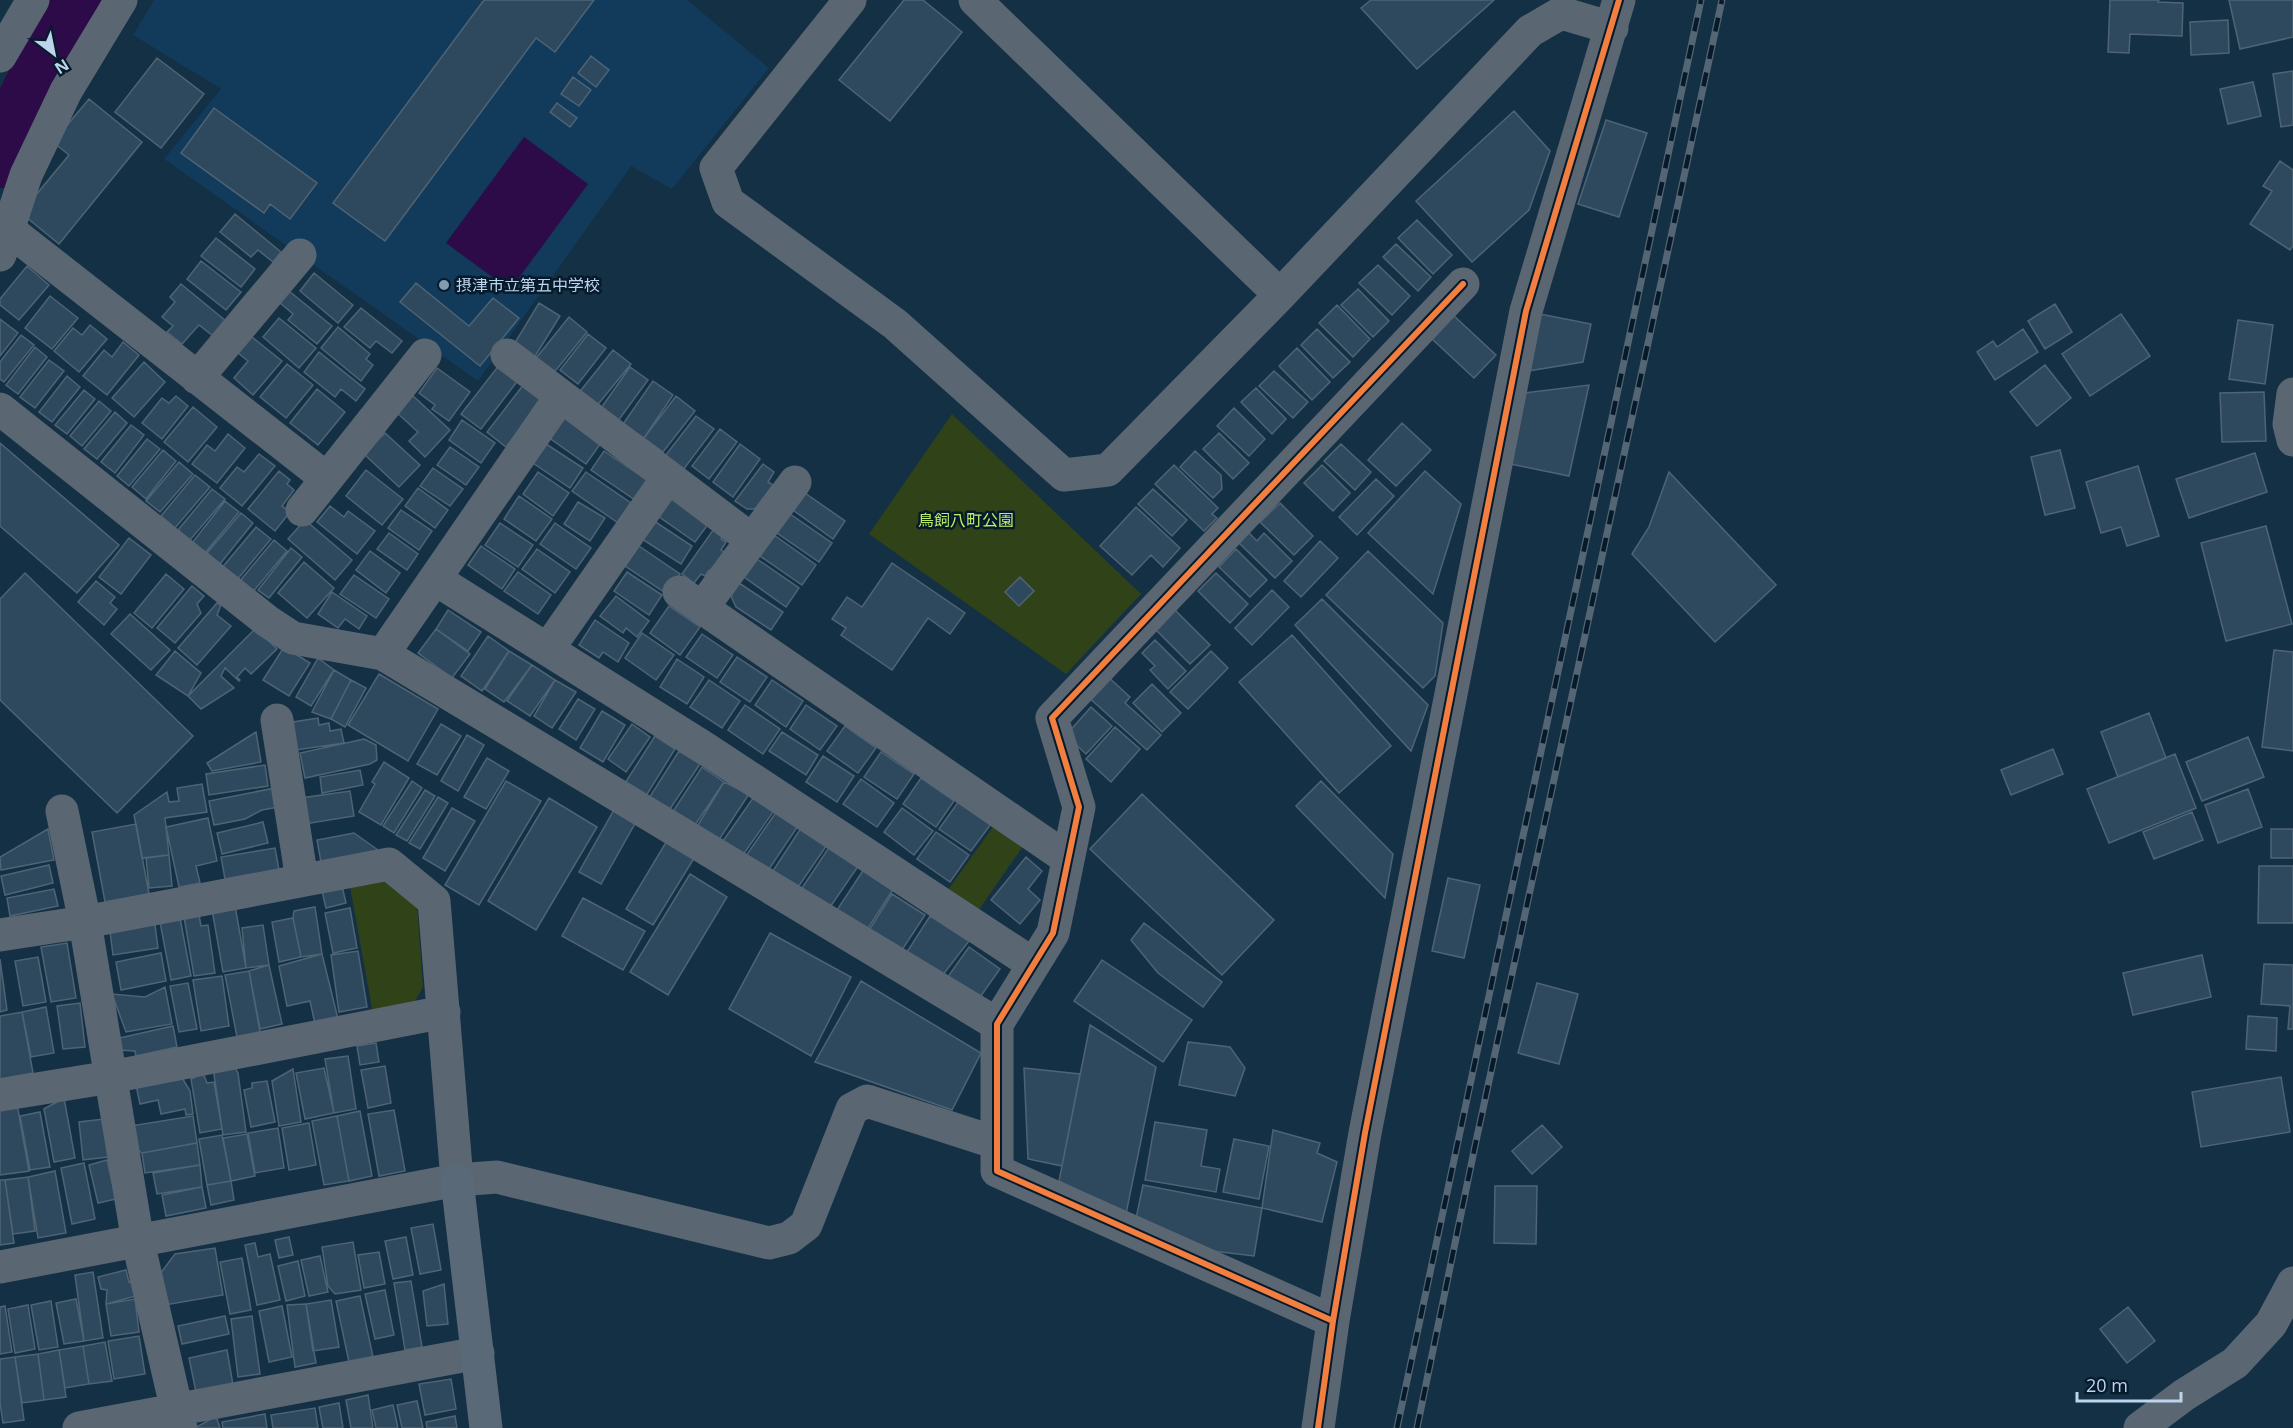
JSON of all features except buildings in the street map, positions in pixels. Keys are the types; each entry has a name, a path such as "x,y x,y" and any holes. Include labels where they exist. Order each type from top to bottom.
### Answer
{"street":[{"path":"0,56 33,0"},
{"path":"121,0 66,91 26,175 3,237 197,378 326,478"},
{"path":"850,0 716,168 729,202 895,324 1064,476 1108,470 1281,295 1530,31 1561,13 1615,14 1526,311 1365,1133 1333,1321 1318,1428"},
{"path":"975,0 1281,295"},
{"path":"197,378 300,255"},
{"path":"1333,1321 997,1171 997,1024 1053,933 1079,807 1052,718 1463,284"},
{"path":"302,510 425,355"},
{"path":"507,355 752,540"},
{"path":"2293,394 2289,424 2293,440"},
{"path":"384,654 561,396"},
{"path":"0,410 267,621 293,638 384,654 997,1024"},
{"path":"548,650 668,477"},
{"path":"795,482 752,540 690,600 1068,860"},
{"path":"435,579 703,747 1033,964"},
{"path":"277,720 302,880"},
{"path":"62,812 85,922 138,1242 179,1419"},
{"path":"0,935 85,922 389,864 434,901 457,1180 486,1428"},
{"path":"0,1095 111,1077 444,1012"},
{"path":"0,1267 457,1180 497,1177 769,1243 789,1238 806,1225 852,1108 867,1101 997,1143"},
{"path":"2140,1428 2184,1395 2235,1363 2271,1324 2293,1283"},
{"path":"79,1428 179,1419 478,1353"}],"shaded area":[{"name":"摂津市立第五中学校","path":"154,0 687,0 769,68 672,189 631,166 478,381 164,159 221,89 133,35"},
{"path":"524,137 588,184 510,290 446,243"}],"green space":[{"name":"鳥飼八町公園","path":"952,414 1141,594 1066,674 869,534"},
{"path":"997,821 1026,842 978,911 948,890"},
{"path":"376,875 417,903 423,987 412,1006 373,1014 349,881"}],"waterway":[{"path":"0,157 50,58 85,0"}],"railway":[{"path":"1397,1428 1701,0"},
{"path":"1417,1428 1475,1146 1722,0"}],"cycle path":[{"path":"1318,1428 1333,1321 1365,1133 1526,311 1619,0"},
{"path":"1333,1321 997,1171 997,1024 1053,933 1079,807 1052,718 1463,284"}],"place":[{"name":"摂津市立第五中学校","path":"444,285"}]}
